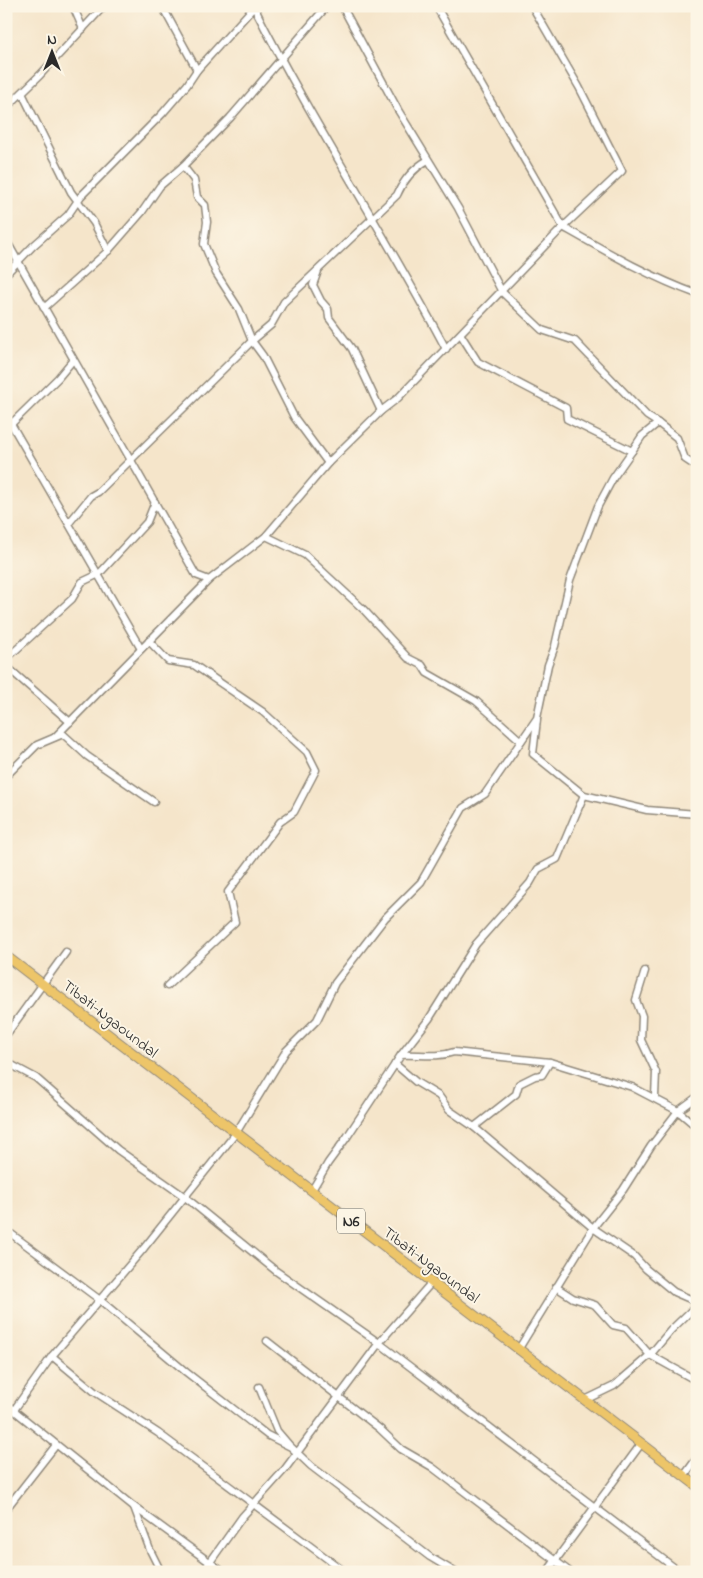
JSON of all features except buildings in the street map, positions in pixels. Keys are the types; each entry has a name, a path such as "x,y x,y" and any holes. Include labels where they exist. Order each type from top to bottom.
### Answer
{"highway":[{"name":"Tibati-Ngaoundal","path":"6,956 697,1486"}],"street":[{"path":"73,6 83,29"},
{"path":"6,108 104,6"},
{"path":"162,6 197,70"},
{"path":"44,308 108,251 142,212 160,186 183,166 230,118 327,6"},
{"path":"342,6 398,110 458,208 502,292 542,330 575,341 647,416 677,438 685,459 697,466"},
{"path":"436,6 563,227 660,279 697,294"},
{"path":"55,738 209,580 266,536 328,463 381,411 398,398 461,335 563,227 622,171 578,87 532,6"},
{"path":"6,274 33,246 68,215 78,201 162,114 187,85 197,70 254,7 280,59 371,219 421,302 446,349"},
{"path":"22,93 49,151 78,201 94,224 108,251"},
{"path":"70,524 91,496 271,325 284,302 397,194 401,184 415,167 428,160"},
{"path":"183,166 194,180 197,197 205,205 207,222 204,244 216,273 239,309 252,341 263,356 294,416 328,463"},
{"path":"6,240 196,575 209,580"},
{"path":"318,271 313,284 321,301 328,309 329,318 352,349 381,411"},
{"path":"461,335 478,362 566,408 567,419 632,451"},
{"path":"6,429 58,378 73,360"},
{"path":"6,415 141,649"},
{"path":"658,423 642,436 613,478 598,506 570,580 555,646 548,665 537,718 533,754 584,794 648,810 697,814"},
{"path":"6,659 72,599 82,582 98,574 147,522 155,502"},
{"path":"266,536 305,555 369,615 408,658 422,665 428,673 476,701 521,741"},
{"path":"149,641 168,660 194,665 263,712 307,752 316,770 294,812 280,822 228,892 235,922 167,986"},
{"path":"6,666 70,722"},
{"path":"14,1410 52,1356 236,1133 286,1051 317,1020 335,983 385,918 421,882 463,808 485,794 537,718"},
{"path":"6,776 37,745 66,735 87,756 154,802"},
{"path":"312,1190 328,1163 401,1055 429,1019 476,944 530,882 538,869 557,859 584,794"},
{"path":"6,1035 66,952"},
{"path":"645,972 636,1000 642,1016 641,1040 656,1072 655,1097"},
{"path":"401,1055 427,1054 441,1056 454,1052 550,1062 632,1087 655,1097 678,1111 697,1127"},
{"path":"6,1062 36,1078 118,1150 185,1197 282,1276 379,1343 680,1572"},
{"path":"474,1127 516,1094 519,1084 535,1076 542,1075 550,1062"},
{"path":"395,1064 416,1082 439,1096 449,1110 474,1127 593,1228 634,1256 646,1269 674,1292 697,1304 650,1355 614,1386 585,1400"},
{"path":"518,1350 593,1228 623,1190 651,1146 678,1111 697,1097"},
{"path":"6,1230 100,1300 186,1372 267,1435 297,1451 311,1466 400,1534 455,1572"},
{"path":"203,1572 379,1343 432,1282"},
{"path":"556,1287 573,1298 595,1305 613,1325 626,1328 650,1355 697,1380"},
{"path":"267,1341 401,1449 432,1467 570,1572"},
{"path":"52,1356 95,1392 158,1434 345,1572"},
{"path":"259,1387 277,1431 290,1446"},
{"path":"6,1404 56,1446 223,1572"},
{"path":"546,1572 641,1444"},
{"path":"6,1509 56,1446"},
{"path":"684,1476 697,1458"},
{"path":"134,1506 150,1550 161,1572"}]}
